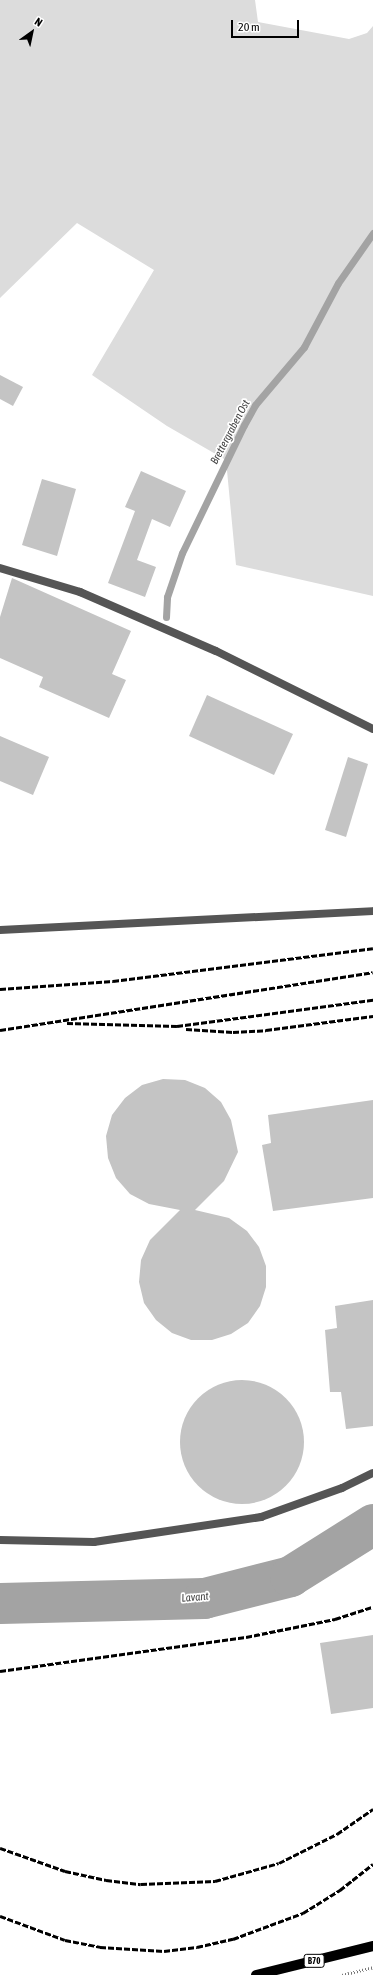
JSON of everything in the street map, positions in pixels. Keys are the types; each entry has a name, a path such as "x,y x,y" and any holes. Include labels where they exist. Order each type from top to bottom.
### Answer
{"main road":[{"name":"B70","path":"256,1975 373,1946"}],"street":[{"path":"0,568 80,592 216,651 373,729"},
{"path":"0,930 373,911"},
{"path":"0,1540 94,1542 261,1517 342,1488 373,1473"}],"path":[{"path":"342,1975 373,1967"}],"shaded area":[{"path":"0,0 255,0 258,22 349,39 367,33 373,26 373,596 236,565 226,460 167,426 92,375 154,270 77,223 0,298"}],"building":[{"path":"0,375 23,387 13,406 0,399"},
{"path":"141,471 186,491 170,527 152,519 137,560 156,567 145,597 108,583 135,511 125,507"},
{"path":"42,479 76,489 57,556 22,545"},
{"path":"12,578 131,631 112,674 126,680 109,718 39,687 43,677 0,658 0,617"},
{"path":"207,695 293,734 274,775 189,736"},
{"path":"0,736 49,757 33,795 0,781"},
{"path":"348,757 368,764 346,837 325,830"},
{"path":"163,1079 185,1080 205,1088 221,1102 231,1120 238,1152 224,1181 195,1210 229,1218 247,1231 259,1247 266,1266 266,1287 260,1306 248,1323 231,1334 212,1340 191,1340 172,1333 156,1320 144,1303 139,1282 141,1260 150,1240 180,1210 149,1204 130,1194 116,1178 108,1158 106,1136 112,1115 125,1098 142,1085"},
{"path":"373,1100 373,1198 273,1211 262,1145 271,1143 268,1115"},
{"path":"373,1300 373,1426 346,1429 341,1392 330,1392 325,1330 337,1328 335,1306"},
{"path":"242,1380 254,1381 266,1385 276,1390 286,1398 294,1408 299,1418 303,1430 303,1454 299,1466 294,1476 286,1486 276,1494 266,1499 254,1503 242,1504 230,1503 218,1499 208,1494 198,1486 190,1476 185,1466 181,1454 180,1442 181,1430 185,1418 190,1408 198,1398 208,1390 218,1385 230,1381"},
{"path":"373,1635 373,1708 331,1714 320,1643"}],"waterway":[{"name":"Brettergraben Ost","path":"166,617 167,597 182,553 244,425 255,405 304,347 338,283 373,233"},
{"name":"Lavant","path":"0,1603 204,1598 290,1576 373,1524"}],"railway":[{"path":"0,989 113,981 373,948"},
{"path":"0,1030 373,972"},
{"path":"67,1023 177,1026 373,1000"},
{"path":"186,1029 233,1032 266,1030 373,1016"},
{"path":"0,1671 246,1637 335,1619 373,1607"},
{"path":"0,1848 65,1871 106,1880 141,1884 215,1881 279,1863 337,1834 373,1809"},
{"path":"0,1916 65,1940 100,1947 164,1951 197,1947 233,1939 303,1913 340,1890 373,1864"}]}
